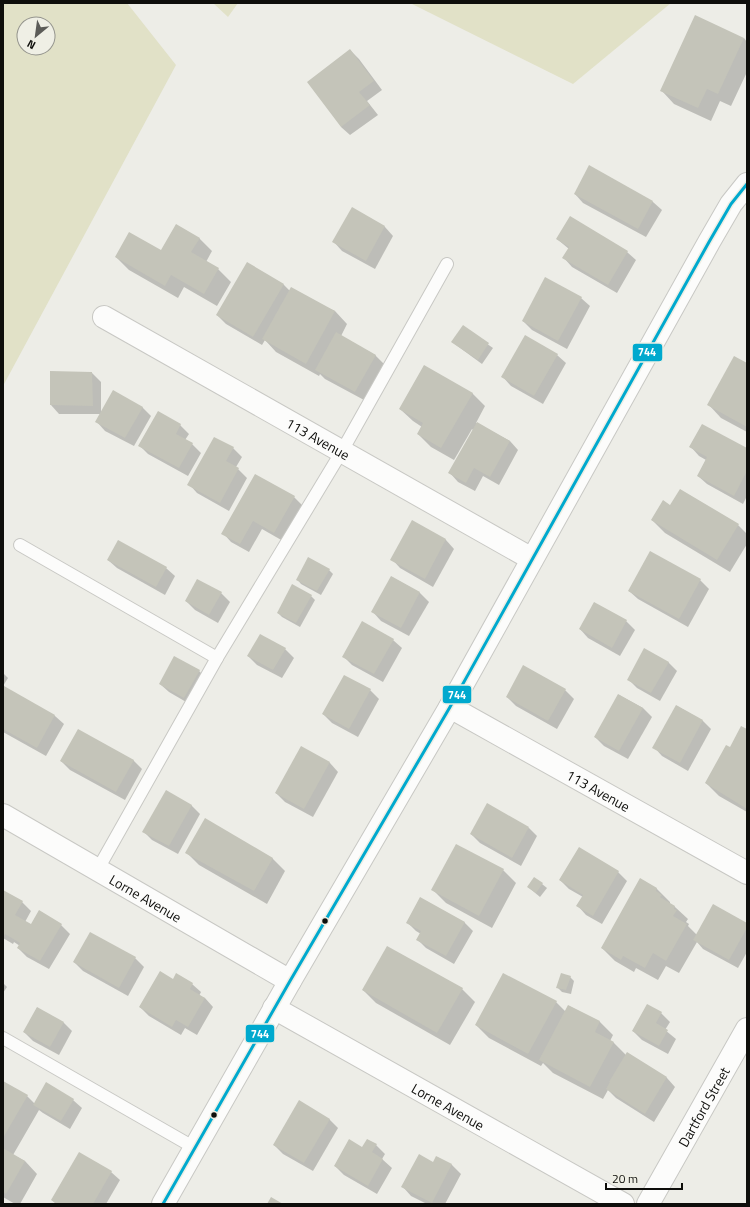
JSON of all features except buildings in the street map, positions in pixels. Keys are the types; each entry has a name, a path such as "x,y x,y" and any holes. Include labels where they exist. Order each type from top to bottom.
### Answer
{"street":[{"path":"163,1204 290,980 450,707 709,242 731,204 747,184"},
{"name":"113 Avenue","path":"104,316 532,559"},
{"name":"113 Avenue","path":"450,707 747,873"},
{"name":"Lorne Avenue","path":"3,815 290,980"},
{"name":"Lorne Avenue","path":"274,1008 624,1204"},
{"name":"Dartford Street","path":"648,1204 747,1029"}],"lane":[{"path":"98,869 217,658 342,451 447,264"},
{"path":"20,545 217,658"},
{"path":"3,1038 195,1148"}],"green space":[{"path":"3,3 127,3 176,65 3,386"},
{"path":"213,3 238,3 228,17"},
{"path":"410,3 671,3 573,84"}],"transit line":[{"name":"744","path":"163,1204 290,981 450,707 709,242 731,204 747,184"}]}
